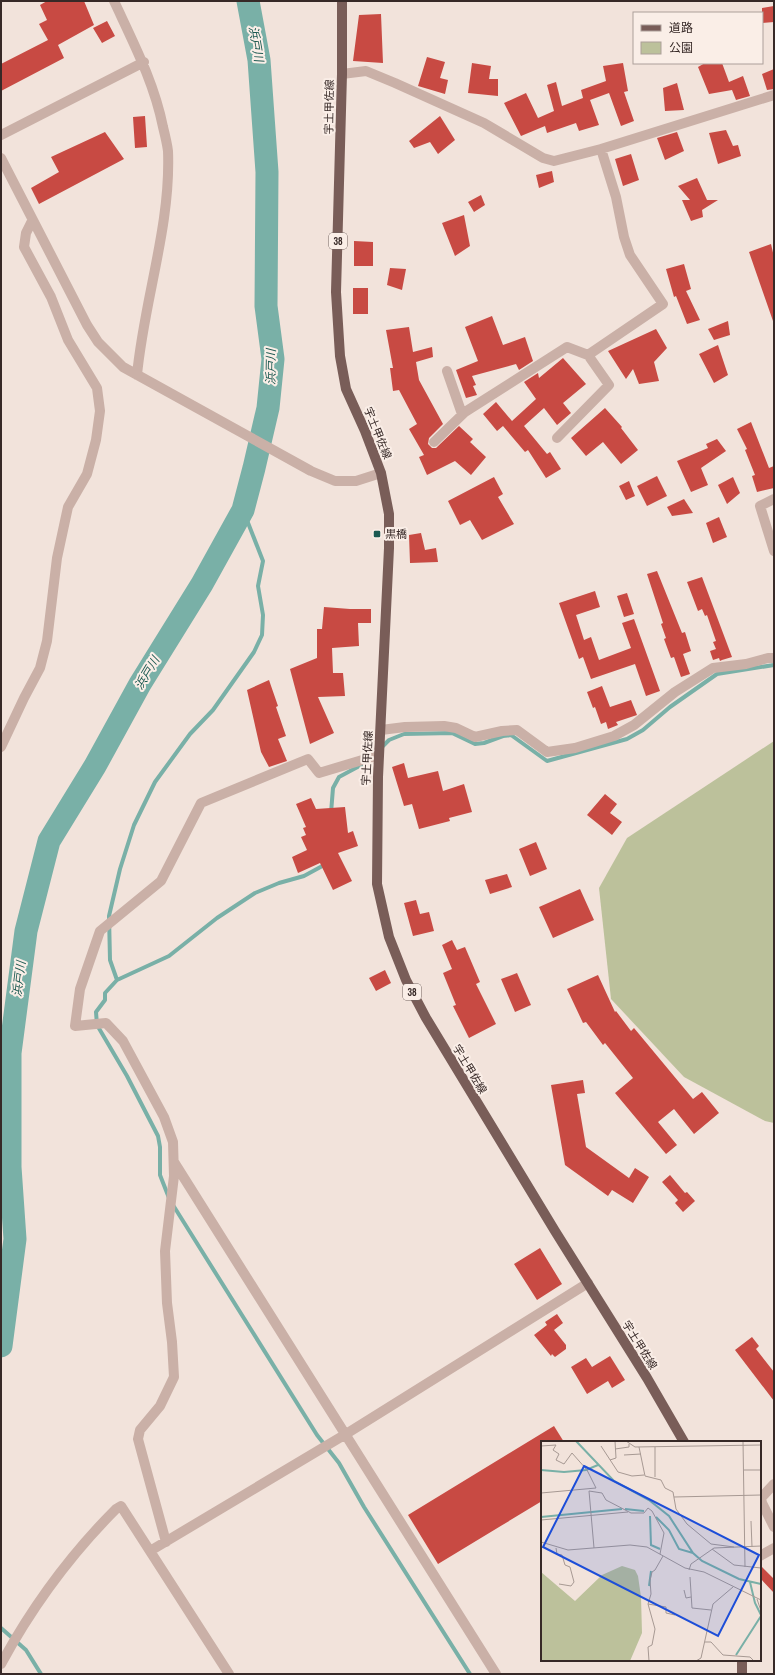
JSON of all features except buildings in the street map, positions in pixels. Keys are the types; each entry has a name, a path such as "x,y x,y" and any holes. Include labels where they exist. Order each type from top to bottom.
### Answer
{"main road":[{"name":"宇土甲佐線","path":"342,1 342,74 336,292 340,356 346,390 365,431 381,473 388,514 389,548 378,777 377,884 389,938 406,980 426,1018 683,1441"},
{"path":"742,1661 742,1674"}],"street":[{"path":"114,1 144,62 162,121 168,157 167,200 140,347 137,375"},
{"path":"1,135 144,62"},
{"path":"342,74 366,72 484,123 543,158 554,161 774,95"},
{"path":"588,355 663,304 630,255 624,237 616,197 601,148"},
{"path":"1,158 32,221 87,325 98,342 123,366 311,471 335,481 356,481 381,473"},
{"path":"1,747 40,668 47,641 57,558 68,508 87,474 96,440 100,411 97,388 68,340 51,297 24,246 26,233 32,221"},
{"path":"434,442 462,414 567,347 588,355 609,385 557,438"},
{"path":"447,371 462,414"},
{"path":"774,499 760,506 774,550"},
{"path":"381,730 406,727 444,726 456,728 475,737 502,731 517,730 546,752 575,748 614,736 634,725 675,692 713,668 746,664 768,658 774,658"},
{"path":"166,1542 138,1439 140,1430 160,1406 174,1378 172,1342 167,1303 166,1251 174,1176 173,1142 164,1117 123,1041 106,1023 75,1026 80,989 100,931 161,881 201,803 308,759 319,772 379,755"},
{"path":"173,1161 496,1674"},
{"path":"150,1551 346,1434 588,1284"},
{"path":"774,1484 761,1498 774,1527"},
{"path":"1,1664 15,1638 49,1587 82,1545 116,1509 121,1506 126,1511 229,1674"},
{"path":"761,1555 774,1548"}],"green space":[{"path":"774,741 774,1123 765,1121 684,1077 611,999 599,888 627,838"}],"waterway":[{"name":"浜戸川","path":"1,1346 15,1239 10,1167 10,1053 26,931 49,841 95,766 140,684 202,584 243,510 268,408 273,359 266,306 267,172 259,60 248,1"},
{"path":"117,980 110,960 109,916 120,869 134,825 155,782 190,734 213,710 254,652 262,635 263,615 258,586 263,561 243,510"},
{"path":"382,747 389,740 404,734 452,733 475,744 484,743 503,736 511,735 547,761 627,739 643,730 670,707 717,674 774,665"},
{"path":"331,813 333,788 339,777 365,763"},
{"path":"169,1198 160,1175 160,1147 158,1136 127,1076 97,1025 96,1012 105,1000 105,993 117,980 169,956 217,918 255,893 279,883 304,876 326,864"},
{"path":"173,1205 317,1435 339,1463 364,1507 470,1674"},
{"path":"1,1628 26,1650 41,1674"}],"place":[{"name":"黒橋","path":"377,534"}]}
